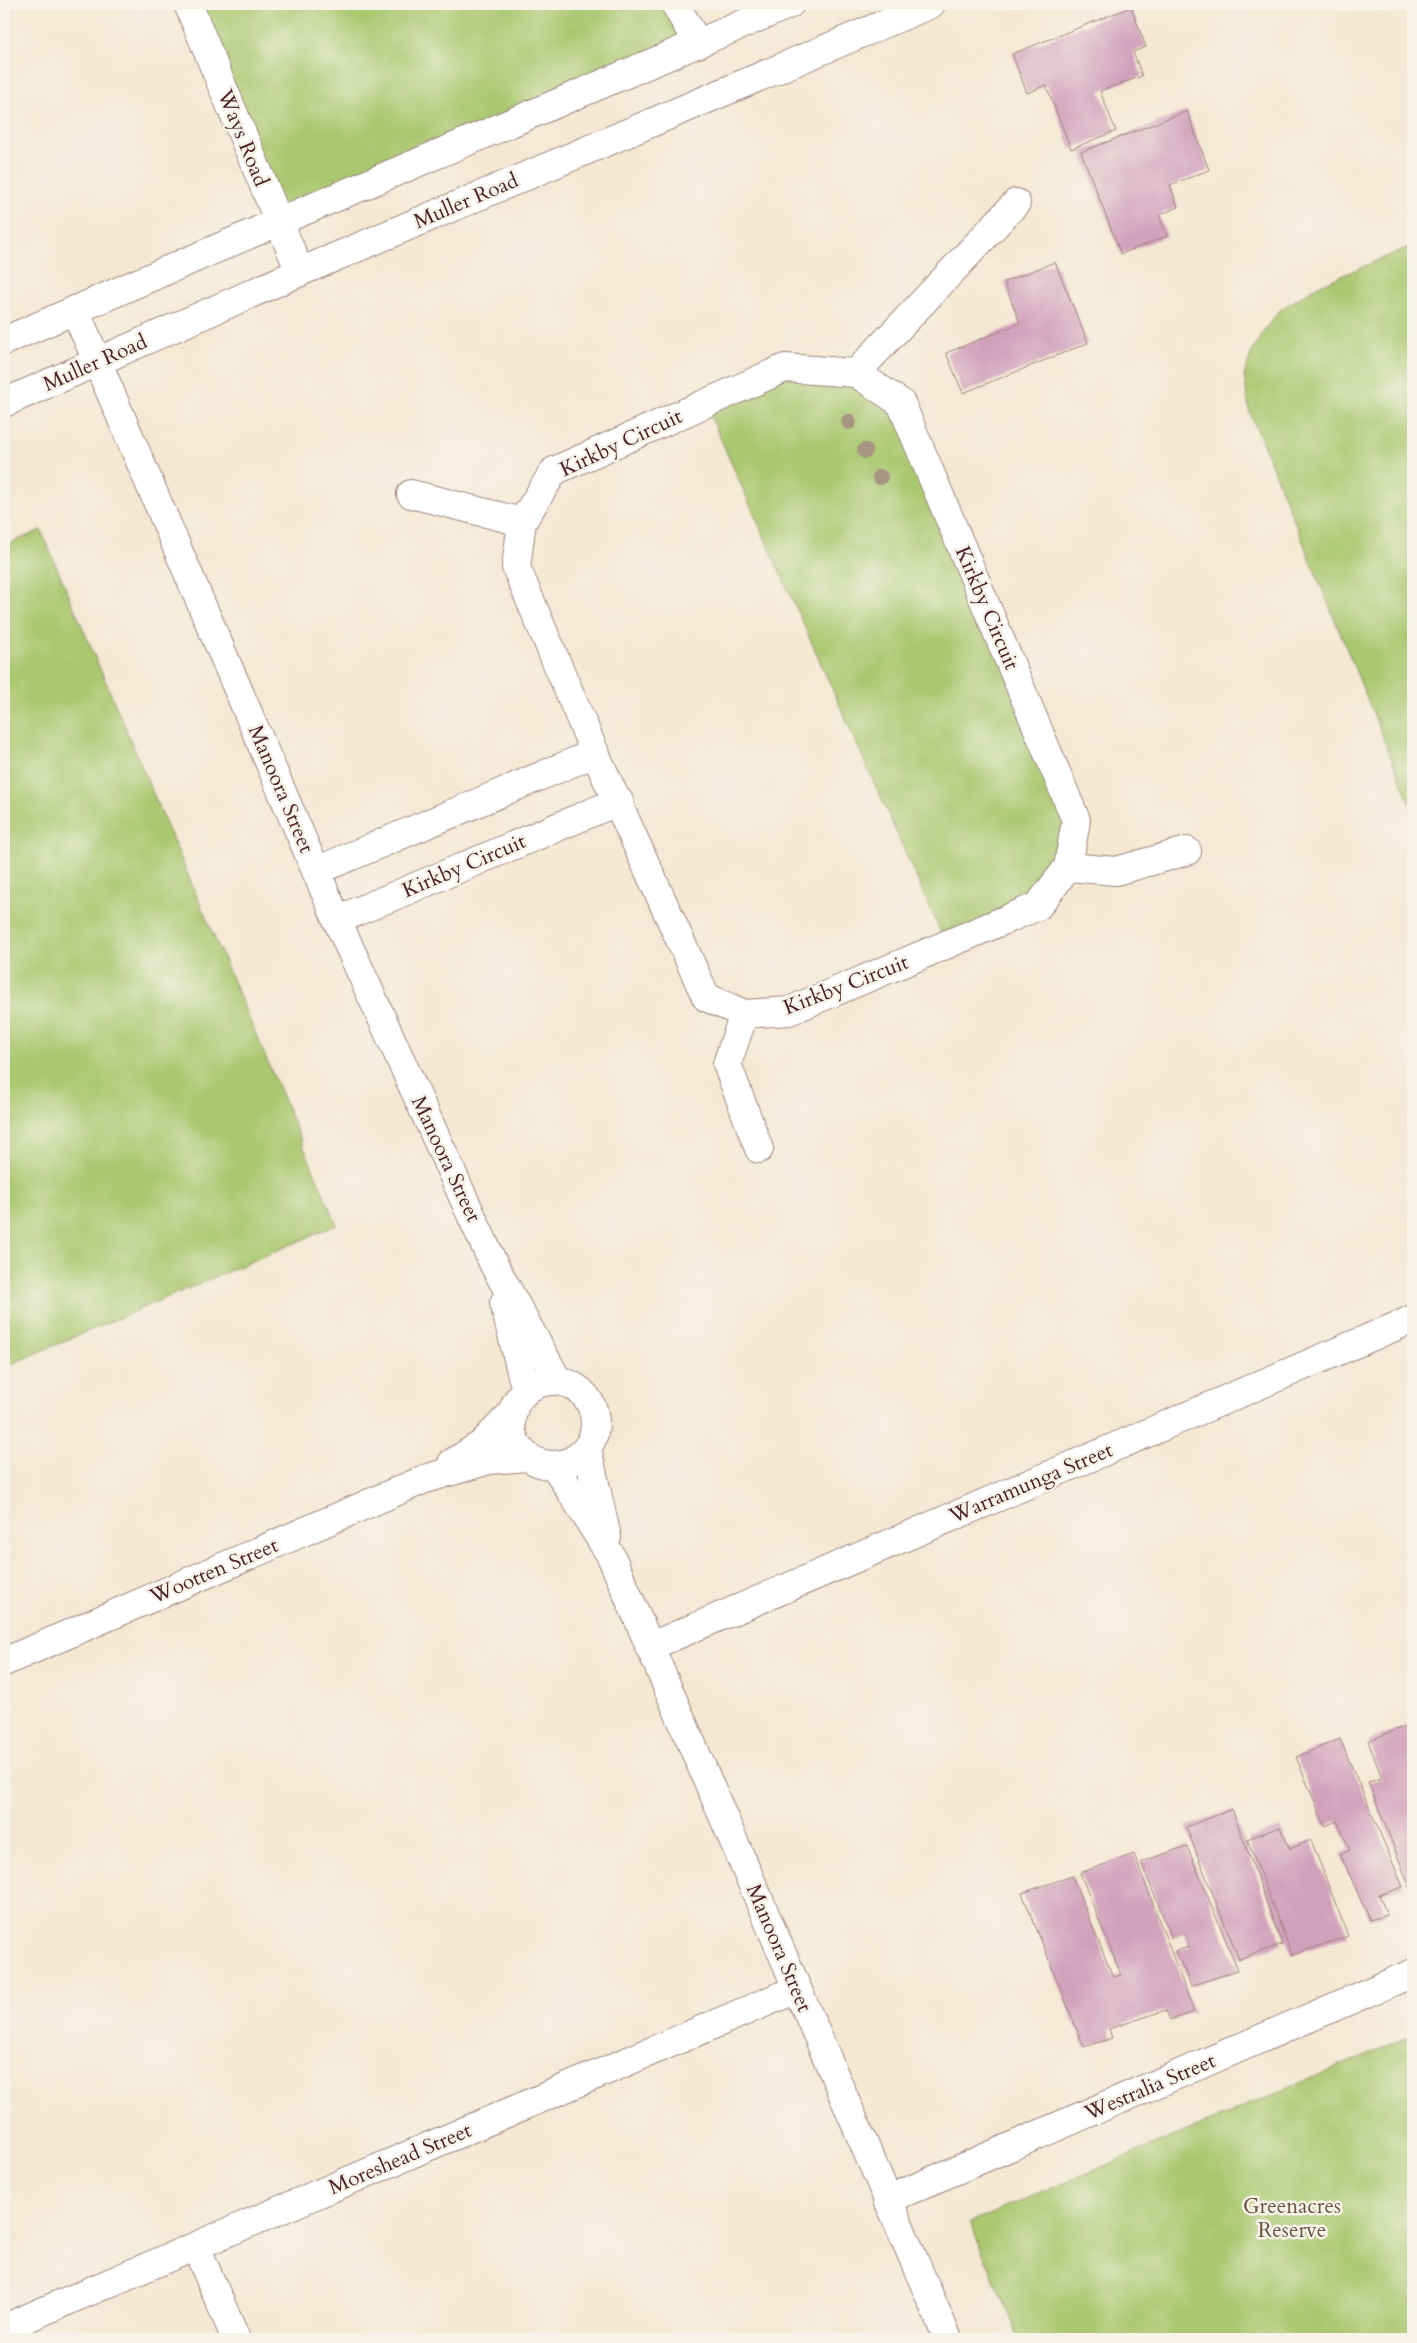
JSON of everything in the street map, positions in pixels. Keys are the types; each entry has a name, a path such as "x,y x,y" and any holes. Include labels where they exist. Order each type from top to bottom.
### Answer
{"street":[{"name":"Ways Road","path":"188,4 300,272"},
{"path":"675,4 698,44"},
{"path":"4,341 790,4"},
{"name":"Muller Road","path":"4,403 300,272 930,4"},
{"path":"856,373 1016,203"},
{"name":"Manoora Street","path":"75,310 337,920 494,1265 558,1381"},
{"name":"Kirkby Circuit","path":"785,368 856,373 901,403 1076,820 1068,867 1038,906 789,1011 744,1014 706,998 619,801 595,753 516,567 522,522 554,471 785,368"},
{"path":"411,494 522,522"},
{"path":"316,871 595,753"},
{"name":"Kirkby Circuit","path":"337,920 619,801"},
{"path":"1068,867 1116,871 1187,851"},
{"path":"744,1014 727,1064 759,1149"},
{"name":"Manoora Street","path":"494,1265 519,1401"},
{"name":"Warramunga Street","path":"649,1647 1413,1319"},
{"path":"558,1381 578,1389 592,1405 595,1427 587,1448 574,1460 555,1466 546,1465 528,1458 518,1447 510,1426 519,1401 540,1383 558,1381"},
{"name":"Wootten Street","path":"425,1479 482,1444 519,1401"},
{"name":"Manoora Street","path":"587,1448 611,1556"},
{"name":"Wootten Street","path":"4,1662 425,1479 489,1460 528,1458"},
{"name":"Manoora Street","path":"555,1466 611,1556 948,2339"},
{"name":"Westralia Street","path":"887,2200 1413,1973"},
{"name":"Moreshead Street","path":"4,2328 797,1989"},
{"path":"196,2247 236,2339"}],"green space":[{"path":"188,4 675,4 698,44 278,222"},
{"path":"1413,245 1413,811 1249,410 1244,376 1251,354 1265,329 1280,310 1316,287"},
{"path":"785,368 856,373 901,403 1076,820 1038,906 946,944 705,404"},
{"path":"41,530 337,1225 4,1367 4,546"},
{"name":"Greenacres Reserve","path":"1413,2035 1413,2339 1019,2339 970,2223"}],"building":[{"path":"1131,7 1146,47 1133,52 1142,76 1100,91 1116,131 1071,149 1046,85 1027,93 1012,54"},
{"path":"1187,111 1209,170 1170,185 1178,207 1159,215 1167,236 1121,254 1081,152"},
{"path":"1055,262 1088,343 963,393 946,353 1020,323 1004,282"},
{"path":"1413,1723 1413,1895 1368,1782 1382,1778 1368,1741"},
{"path":"1340,1739 1403,1887 1379,1895 1387,1915 1370,1920 1340,1854 1350,1850 1337,1821 1325,1826 1296,1757"},
{"path":"1232,1809 1282,1944 1239,1959 1186,1827"},
{"path":"1280,1827 1290,1849 1311,1840 1348,1936 1292,1955 1247,1839"},
{"path":"1187,1846 1238,1970 1191,1986 1176,1951 1189,1947 1185,1933 1172,1938 1141,1862"},
{"path":"1134,1854 1194,2012 1170,2020 1166,2010 1109,2029 1112,2038 1084,2047 1022,1893 1072,1876 1113,1977 1121,1975 1080,1873"}]}
